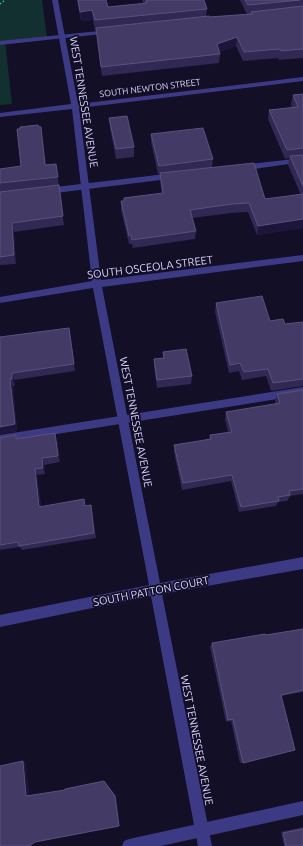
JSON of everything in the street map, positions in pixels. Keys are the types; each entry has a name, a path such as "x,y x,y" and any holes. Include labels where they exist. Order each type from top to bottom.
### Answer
{"street":[{"name":"WEST TENNESSEE AVENUE","path":"55,0 75,106 97,284 204,846"},
{"path":"0,43 116,31"},
{"name":"SOUTH NEWTON STREET","path":"0,115 303,79"},
{"path":"233,168 303,160"},
{"path":"38,192 186,174"},
{"name":"SOUTH OSCEOLA STREET","path":"0,300 97,284 303,258"},
{"path":"0,439 303,392"},
{"name":"SOUTH PATTON COURT","path":"0,621 156,589 303,563"},
{"path":"129,846 303,808"}],"path":[{"path":"0,4 5,0"}],"green space":[{"path":"0,0 42,0 47,37 5,41 12,104 0,105"}],"building":[{"path":"78,0 106,0 108,7 147,3 146,0 204,0 207,9 95,20 92,10 80,12"},
{"path":"245,0 300,0 248,5"},
{"path":"303,6 303,49 244,52 237,37 217,44 220,54 101,67 96,28 209,16 252,14 251,12"},
{"path":"303,94 303,148 287,150 269,110 298,107 293,95"},
{"path":"127,116 134,147 116,149 109,118"},
{"path":"38,125 41,127 45,165 56,164 58,177 0,183 0,169 21,166 17,129 20,129 20,127"},
{"path":"203,128 213,159 159,166 151,134"},
{"path":"303,155 303,186 290,156"},
{"path":"254,163 265,199 303,194 303,219 258,226 249,203 232,204 190,210 196,231 132,240 131,235 129,236 121,201 124,201 124,198 163,193 160,173"},
{"path":"59,185 63,216 12,223 14,255 0,257 0,192"},
{"path":"262,296 270,321 283,319 285,324 303,322 303,379 273,383 268,369 244,372 240,363 230,365 216,303"},
{"path":"69,328 74,364 12,373 12,379 10,379 15,424 0,427 0,337"},
{"path":"186,349 192,376 157,380 154,359 164,358 163,352"},
{"path":"303,390 303,489 289,491 290,495 278,497 279,501 241,507 232,475 183,483 174,445 211,439 210,435 232,432 226,412 280,403 277,394"},
{"path":"55,433 58,456 42,458 43,468 35,469 39,507 84,499 85,506 91,505 94,533 19,546 18,542 0,545 0,438 16,435 16,439"},
{"path":"303,629 303,690 281,695 295,750 243,763 233,719 228,720 212,643"},
{"path":"23,761 26,796 65,790 104,781 115,796 119,826 35,842 31,845 0,846 0,766"},
{"path":"303,829 303,846 286,846 283,833"}]}
